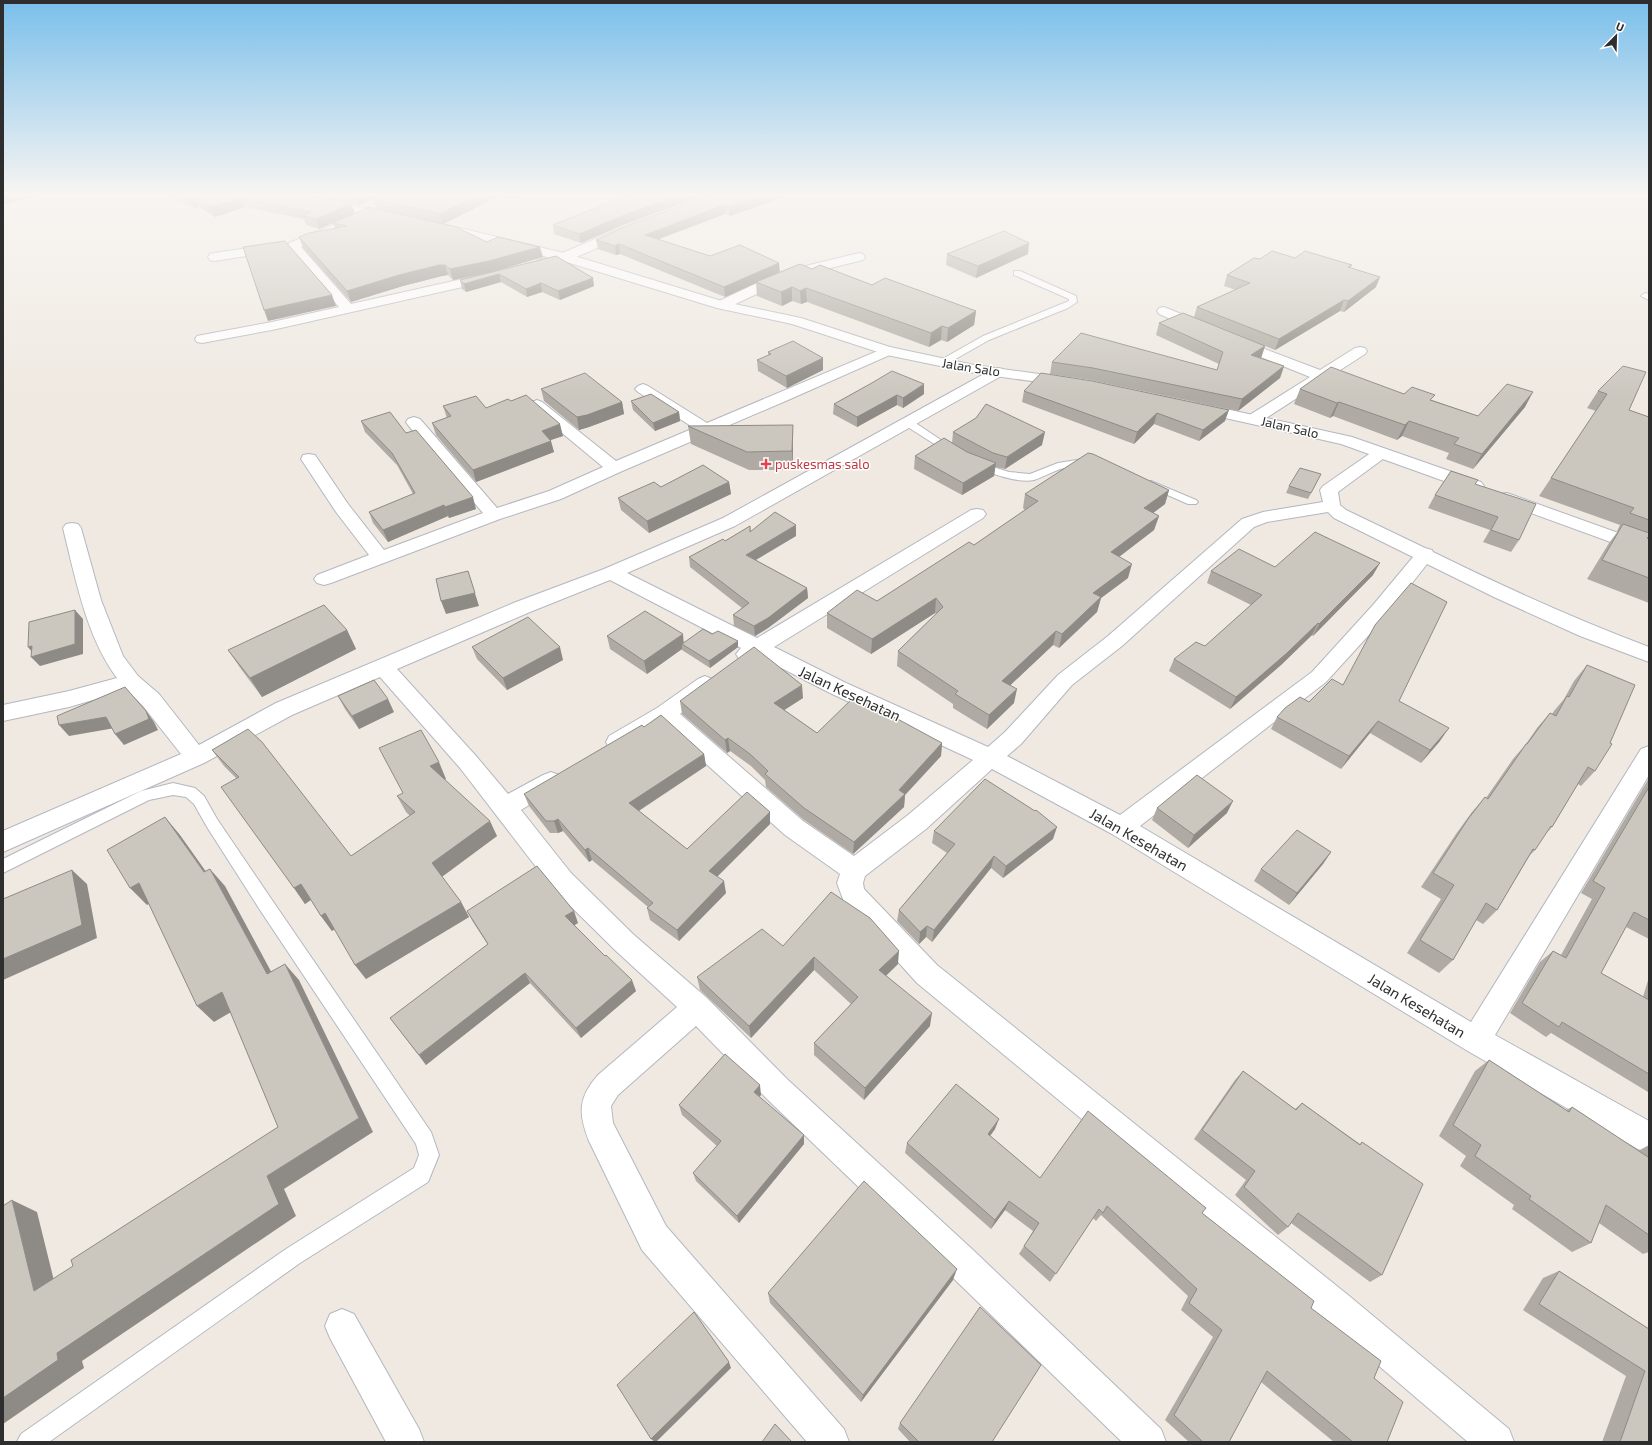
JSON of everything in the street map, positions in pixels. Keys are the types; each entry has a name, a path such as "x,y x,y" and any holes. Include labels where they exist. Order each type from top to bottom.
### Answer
{"street":[{"path":"307,262 348,309"},
{"path":"529,267 545,262"},
{"name":"Jalan Salo","path":"582,262 722,305 796,321 887,351 942,363 1083,385"},
{"path":"722,305 758,288 798,272 834,262"},
{"path":"202,339 272,326 501,274"},
{"path":"1164,311 1321,376"},
{"path":"324,579 494,515 555,495 614,468 887,351"},
{"path":"1254,419 1360,351"},
{"path":"3,842 196,757 284,709 523,607 611,573 729,522 998,372"},
{"path":"643,389 706,429"},
{"path":"536,404 614,468"},
{"name":"Jalan Salo","path":"1184,404 1346,440 1649,550"},
{"path":"414,422 494,515"},
{"path":"1380,452 1329,490 1332,506 1340,514 1425,554 1503,594 1587,631 1649,655"},
{"path":"309,459 342,508 382,558"},
{"path":"1332,506 1263,517 1248,523 1115,641 1065,680 1013,738 917,822 854,870 850,883 853,894 928,974 1336,1307 1496,1442"},
{"path":"599,753 665,714 755,647 977,514"},
{"path":"72,528 92,600 106,641 114,659 131,681 147,695 196,757"},
{"path":"1121,827 1319,677 1380,610 1425,554"},
{"name":"Jalan Kesehatan","path":"611,573 838,688 990,758 1121,827 1476,1040 1649,1138"},
{"path":"383,666 506,807 562,881 625,943 697,1007 777,1089 960,1261 1148,1442"},
{"path":"3,713 69,699 131,681"},
{"path":"665,714 794,828 854,870"},
{"path":"1476,1040 1649,755"},
{"path":"506,807 565,772"},
{"path":"697,1007 608,1085 600,1095 595,1114 600,1130 654,1238 831,1442"},
{"path":"342,1326 406,1442"}],"lane":[{"path":"942,363 986,338 1073,302 1073,298 1016,273"},
{"path":"907,422 966,459 986,469 1008,475 1031,477 1069,464 1083,462 1101,466"},
{"path":"1142,480 1192,502"},
{"path":"3,866 146,795 173,789 190,792 199,800 266,905 424,1139 429,1154 421,1175 294,1256 29,1442"}],"building":[{"path":"248,262 304,262 332,295 264,310"},
{"path":"322,262 482,262 450,269 445,265 439,265 399,275 347,291"},
{"path":"530,262 567,262 593,278 558,291 541,283 526,289 499,274 464,284 460,280"},
{"path":"664,262 779,263 724,287"},
{"path":"969,262 986,262 978,266"},
{"path":"1247,262 1343,262 1352,265 1348,267 1380,277 1348,301 1344,300 1279,339 1197,307 1250,283 1227,275"},
{"path":"800,264 812,269 820,265 872,285 885,278 976,311 948,328 942,326 931,333 806,288 800,291 792,287 781,292 756,282"},
{"path":"1183,313 1265,346 1251,355 1284,366 1242,399 1093,368 1052,362 1081,333 1217,370 1223,352 1159,323"},
{"path":"793,341 823,358 786,376 757,360 771,354 768,352"},
{"path":"1623,366 1646,372 1629,410 1649,417 1649,520 1630,513 1634,508 1551,478 1607,394 1598,391"},
{"path":"1331,367 1404,394 1412,387 1435,395 1430,400 1478,416 1507,384 1533,392 1482,454 1454,444 1459,438 1409,421 1405,425 1339,402 1337,403 1300,389"},
{"path":"892,371 924,384 903,398 897,395 857,417 834,404 870,384"},
{"path":"585,373 622,402 587,415 577,417 541,389"},
{"path":"1041,373 1092,381 1229,410 1203,430 1157,413 1137,432 1024,391"},
{"path":"651,394 679,412 653,423 631,401"},
{"path":"526,395 560,424 542,431 551,441 473,470 432,423 451,416 443,406 476,396 486,408 508,399 511,401"},
{"path":"986,404 1045,432 1007,457 993,453 953,432 976,418"},
{"path":"390,412 406,433 416,430 473,497 445,507 444,505 383,530 369,512 415,493 392,453 361,421"},
{"path":"793,425 792,451 747,452 688,426"},
{"path":"944,438 967,452 996,463 963,483 915,456"},
{"path":"1088,453 1169,490 1144,508 1159,516 1111,552 1132,564 1093,593 1101,597 1062,634 1056,631 1002,681 1017,689 989,715 955,694 958,691 898,651 943,607 936,598 872,639 827,613 857,590 877,601 969,542 974,545 1038,501 1025,494"},
{"path":"703,465 729,482 647,521 618,498 654,482 661,487"},
{"path":"1300,468 1321,474 1311,493 1289,486"},
{"path":"1451,471 1478,480 1475,484 1536,504 1519,540 1491,530 1498,517 1435,495"},
{"path":"775,512 796,525 746,555 807,588 768,618 754,626 733,615 749,603 689,557 723,539 725,541 750,526 750,532"},
{"path":"1623,524 1649,533 1647,538 1649,539 1649,578 1602,560"},
{"path":"1315,532 1380,563 1319,624 1318,623 1287,653 1236,697 1174,659 1196,642 1205,646 1262,595 1211,571 1239,549 1275,567"},
{"path":"468,571 475,593 441,601 436,579"},
{"path":"1411,583 1447,602 1399,701 1449,728 1430,750 1378,721 1349,756 1277,717 1285,708 1300,697 1309,702 1332,679 1343,685 1375,625"},
{"path":"324,605 347,630 250,678 228,650"},
{"path":"75,610 75,644 31,657 32,646 28,647 29,622"},
{"path":"645,611 683,634 644,661 607,636"},
{"path":"528,617 560,647 503,678 472,647"},
{"path":"703,629 712,634 718,631 738,641 709,661 682,644"},
{"path":"754,647 802,685 774,703 817,733 855,696 942,743 899,790 905,794 854,842 804,808 765,774 768,771 750,754 728,738 725,740 680,701"},
{"path":"1587,665 1635,685 1610,743 1612,744 1595,771 1588,767 1552,827 1551,826 1535,850 1533,849 1497,910 1486,903 1453,960 1420,940 1454,885 1433,873 1468,819 1485,797 1488,799 1526,744 1550,713 1556,716 1567,696 1569,697"},
{"path":"374,680 388,699 352,716 338,696"},
{"path":"125,687 146,711 149,719 115,734 106,717 59,725 57,716"},
{"path":"661,715 704,754 629,803 687,849 747,792 770,812 709,871 724,881 677,930 647,908 653,903 588,848 585,850 558,819 554,821 546,821 524,794 642,725 644,727"},
{"path":"248,729 262,742 351,856 415,812 397,796 403,793 379,748 421,730 439,762 430,766 490,821 432,863 461,902 355,965 325,913 321,916 301,884 294,888 221,787 239,777 212,750"},
{"path":"1197,775 1233,801 1194,835 1157,808"},
{"path":"985,779 1035,811 1036,810 1057,827 1006,866 994,856 934,930 927,926 920,932 899,910 955,844 934,831"},
{"path":"1649,787 1649,920 1634,912 1601,973 1649,1000 1649,1074 1562,1022 1559,1027 1522,1003 1553,951 1566,958 1605,888 1593,881"},
{"path":"165,817 204,872 210,869 267,974 285,964 359,1118 267,1176 279,1204 57,1353 58,1360 3,1398 3,1206 12,1200 34,1291 73,1266 71,1260 278,1127 222,992 197,1006 139,883 130,888 107,850"},
{"path":"1297,830 1331,852 1297,893 1261,869"},
{"path":"537,866 574,911 565,916 605,956 606,955 632,980 576,1028 525,973 419,1055 390,1018 488,944 467,911"},
{"path":"72,870 82,925 3,959 3,899"},
{"path":"831,892 870,918 899,951 879,970 932,1013 865,1088 814,1043 858,997 814,957 749,1026 697,977 762,929 783,946"},
{"path":"725,1054 760,1085 754,1092 804,1135 737,1216 693,1173 721,1141 679,1105"},
{"path":"1489,1060 1569,1112 1572,1107 1648,1157 1649,1156 1649,1235 1606,1205 1591,1243 1529,1199 1531,1196 1475,1156 1481,1145 1453,1125"},
{"path":"1243,1071 1296,1110 1302,1103 1360,1145 1362,1142 1423,1184 1382,1275 1298,1213 1288,1227 1244,1187 1255,1171 1202,1130"},
{"path":"956,1084 999,1119 988,1134 1040,1178 1088,1111 1206,1208 1202,1213 1314,1301 1311,1308 1381,1361 1374,1378 1403,1402 1387,1442 1353,1442 1267,1371 1229,1442 1203,1442 1174,1415 1222,1330 1189,1303 1197,1289 1107,1206 1103,1213 1099,1209 1056,1274 1024,1246 1039,1223 1009,1201 995,1220 907,1143"},
{"path":"864,1181 957,1269 863,1395 768,1293"},
{"path":"1559,1271 1649,1329 1649,1442 1620,1442 1645,1371 1539,1304"},
{"path":"980,1307 1041,1365 992,1442 919,1442 900,1423"},
{"path":"694,1312 729,1362 651,1439 617,1385"},
{"path":"775,1424 792,1442 762,1442"}],"place":[{"name":"puskesmas salo","path":"766,464"}]}
